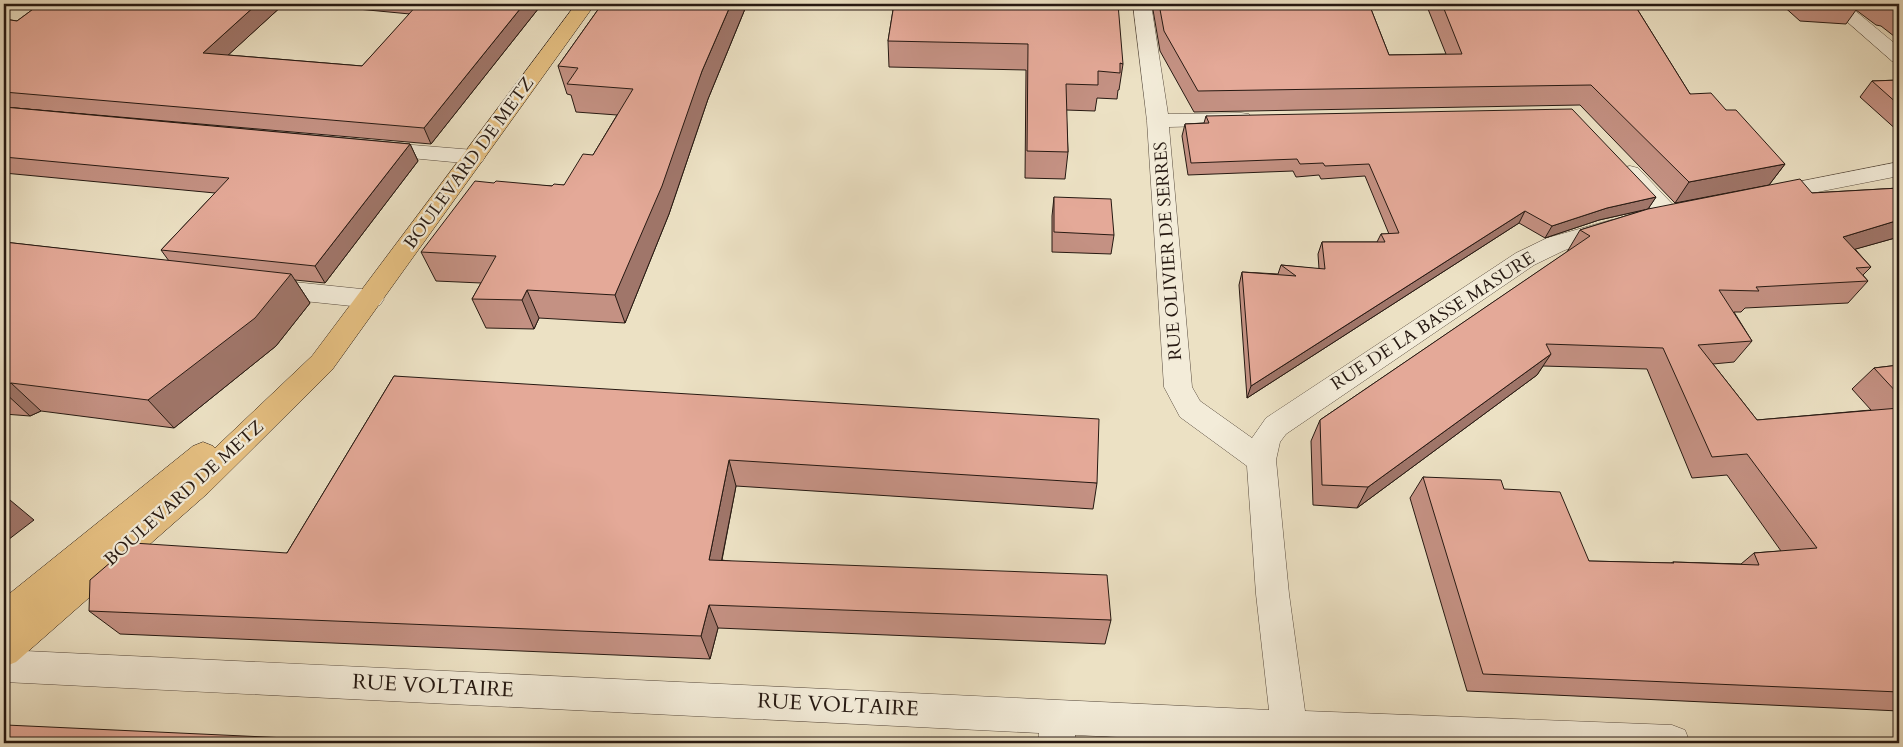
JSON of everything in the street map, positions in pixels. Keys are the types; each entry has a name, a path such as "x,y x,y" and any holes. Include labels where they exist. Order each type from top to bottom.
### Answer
{"main road":[{"name":"BOULEVARD DE METZ","path":"4,651 196,484 322,363 371,299 586,4"},
{"name":"BOULEVARD DE METZ","path":"4,618 280,392 313,363 352,323"}],"street":[{"name":"RUE OLIVIER DE SERRES","path":"1142,4 1158,121 1178,387 1190,409 1261,460"},
{"path":"1836,4 1899,57"},
{"path":"1158,121 1266,119"},
{"path":"356,147 474,157"},
{"path":"1618,160 1669,214"},
{"path":"1746,199 1899,169"},
{"name":"RUE DE LA BASSE MASURE","path":"1290,728 1272,604 1261,460 1263,444 1269,433 1276,426 1525,259 1571,238 1669,214 1698,209"},
{"path":"242,285 371,299"},
{"name":"RUE VOLTAIRE","path":"4,666 1057,729 1290,728 1526,740 1672,743"}],"building":[{"path":"40,4 257,4 203,53 362,66 418,4 524,4 424,128 4,92 4,19 17,21"},
{"path":"602,4 731,4 702,71 662,186 615,295 527,290 522,300 472,299 496,256 421,252 475,181 552,186 554,184 564,185 583,154 593,155 633,89 567,84 578,68 558,66"},
{"path":"894,4 1118,4 1123,64 1120,63 1120,73 1098,71 1098,85 1066,84 1068,152 1027,151 1028,44 888,41"},
{"path":"1159,4 1369,4 1389,55 1462,54 1442,4 1634,4 1690,94 1711,93 1726,110 1736,110 1785,164 1689,182 1591,85 1198,91 1164,31"},
{"path":"1899,80 1899,105 1872,81"},
{"path":"4,107 410,144 315,266 161,250 229,178 4,157"},
{"path":"1572,109 1656,197 1607,208 1552,226 1525,211 1251,386 1242,272 1296,276 1281,265 1325,269 1322,242 1385,242 1381,234 1399,233 1369,164 1325,166 1323,163 1300,164 1297,159 1191,163 1185,124 1209,123 1206,116"},
{"path":"1800,179 1812,193 1899,188 1899,220 1843,237 1871,267 1856,268 1868,281 1756,287 1759,291 1719,290 1752,341 1698,345 1757,420 1899,408 1899,692 1483,674 1423,477 1501,480 1504,489 1560,492 1589,561 1759,565 1754,553 1817,548 1747,454 1712,457 1663,348 1546,344 1551,354 1368,487 1322,485 1320,420 1590,236 1580,230 1648,209"},
{"path":"1054,197 1111,199 1114,235 1054,232"},
{"path":"4,242 291,274 255,318 148,400 11,383 4,386"},
{"path":"1899,365 1899,395 1874,368"},
{"path":"394,376 1099,419 1097,483 729,460 709,560 1107,575 1111,620 709,605 701,636 89,611 90,580 133,543 287,553"},
{"path":"6,725 395,743 4,743 4,729"}]}
